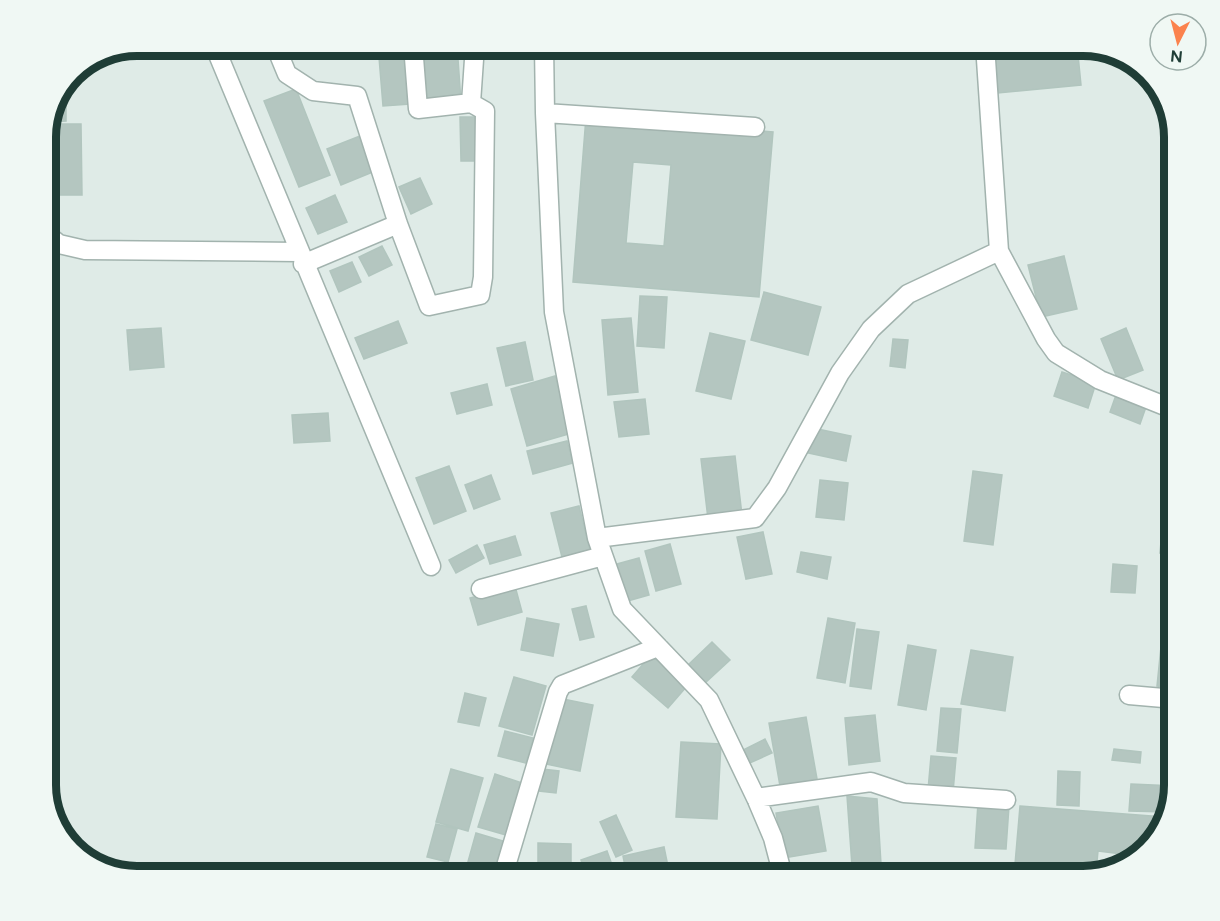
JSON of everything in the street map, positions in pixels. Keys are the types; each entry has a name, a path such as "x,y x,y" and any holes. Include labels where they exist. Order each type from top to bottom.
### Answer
{"street":[{"path":"218,56 430,566"},
{"path":"280,56 287,74 313,91 357,96 398,224 429,306 480,295 483,277 485,111 471,103 418,109 414,56"},
{"path":"471,103 474,56"},
{"path":"544,56 544,113 554,312 597,538 622,609 709,700 756,798 773,838 780,866"},
{"path":"986,56 999,251 1046,339 1056,353 1100,380 1164,406"},
{"path":"544,113 755,127"},
{"path":"56,241 85,250 301,258 398,224"},
{"path":"597,538 755,518 777,488 840,373 871,329 908,294 999,251"},
{"path":"481,589 603,556"},
{"path":"506,866 562,685 658,647"},
{"path":"1129,695 1164,698"},
{"path":"756,798 871,782 904,793 1006,800"}],"building":[{"path":"379,56 406,56 410,104 383,106"},
{"path":"422,56 458,56 461,102 425,104"},
{"path":"995,56 1078,56 1081,85 998,93"},
{"path":"296,89 330,175 299,187 264,101"},
{"path":"64,101 66,101 66,121 57,122"},
{"path":"460,117 480,117 481,161 461,161"},
{"path":"586,117 773,132 759,297 573,282","holes":["633,162 671,165 664,246 626,243"]},
{"path":"57,124 81,124 82,195 56,195"},
{"path":"360,136 375,171 341,185 327,149"},
{"path":"420,178 432,204 411,214 399,187"},
{"path":"335,195 347,222 318,234 306,208"},
{"path":"382,246 392,265 369,276 359,257"},
{"path":"1064,256 1077,309 1041,317 1028,265"},
{"path":"352,262 361,282 339,292 330,271"},
{"path":"764,292 821,307 808,355 751,340"},
{"path":"640,296 667,297 664,348 637,346"},
{"path":"631,318 638,392 608,395 602,320"},
{"path":"398,321 407,343 364,359 355,338"},
{"path":"161,328 164,367 130,370 127,330"},
{"path":"1126,328 1143,370 1118,380 1101,339"},
{"path":"710,333 745,341 731,399 696,391"},
{"path":"893,339 908,340 905,368 890,366"},
{"path":"525,342 533,380 506,386 497,348"},
{"path":"1062,372 1096,383 1088,408 1054,396"},
{"path":"555,376 572,433 527,446 511,389"},
{"path":"487,384 492,405 457,414 451,393"},
{"path":"1116,395 1146,407 1140,424 1110,412"},
{"path":"645,399 649,434 619,437 614,402"},
{"path":"328,413 330,441 294,443 292,415"},
{"path":"813,428 851,436 846,461 808,453"},
{"path":"567,441 573,463 533,474 527,451"},
{"path":"735,456 742,515 708,519 701,459"},
{"path":"449,466 466,511 434,524 416,478"},
{"path":"973,471 1002,475 993,545 964,541"},
{"path":"491,475 500,499 474,509 465,485"},
{"path":"820,480 848,483 844,520 816,517"},
{"path":"579,506 591,555 563,561 551,513"},
{"path":"1164,507 1164,554 1160,553"},
{"path":"763,532 772,574 746,579 737,537"},
{"path":"515,536 521,555 490,564 484,545"},
{"path":"670,544 681,584 656,591 645,551"},
{"path":"477,545 484,558 456,573 449,560"},
{"path":"801,552 831,557 827,579 797,572"},
{"path":"639,558 649,595 624,602 613,565"},
{"path":"1113,564 1137,566 1135,593 1111,592"},
{"path":"515,586 522,612 478,625 470,598"},
{"path":"586,606 594,637 580,640 572,609"},
{"path":"527,618 559,624 553,656 521,650"},
{"path":"828,618 855,623 845,683 817,678"},
{"path":"1163,627 1164,627 1164,687 1157,686"},
{"path":"857,629 879,632 871,689 850,686"},
{"path":"712,642 730,660 704,684 687,666"},
{"path":"908,645 936,650 926,710 898,705"},
{"path":"971,650 1013,657 1005,711 961,704"},
{"path":"651,655 687,686 668,708 632,677"},
{"path":"514,677 546,686 532,735 499,726"},
{"path":"465,693 486,698 479,726 458,722"},
{"path":"558,698 593,705 580,771 541,763"},
{"path":"941,708 961,709 957,753 937,751"},
{"path":"875,715 880,761 849,765 845,718"},
{"path":"806,717 817,779 780,786 769,723"},
{"path":"505,731 533,738 526,763 498,756"},
{"path":"765,739 772,753 743,766 737,753"},
{"path":"681,742 721,744 717,819 676,817"},
{"path":"1114,749 1141,752 1140,763 1112,760"},
{"path":"931,756 956,758 953,792 928,790"},
{"path":"451,769 483,778 468,831 436,822"},
{"path":"542,769 559,771 556,793 539,791"},
{"path":"1058,771 1080,772 1079,806 1057,805"},
{"path":"495,774 522,783 506,835 478,827"},
{"path":"1131,784 1164,786 1160,812 1129,811"},
{"path":"847,796 877,799 881,864 852,866"},
{"path":"978,803 1009,806 1006,849 975,848"},
{"path":"818,806 826,851 784,858 776,813"},
{"path":"1020,806 1158,817 1148,834 1133,849 1104,863 1084,866 1015,866"},
{"path":"616,815 632,850 616,857 600,822"},
{"path":"436,824 457,829 448,862 427,857"},
{"path":"476,833 503,841 496,866 467,866"},
{"path":"538,843 571,844 571,866 538,866"},
{"path":"664,847 668,866 625,866 623,856"},
{"path":"607,851 612,866 583,866 581,860"},
{"path":"1098,851 1124,854 1104,863 1097,864"}]}
